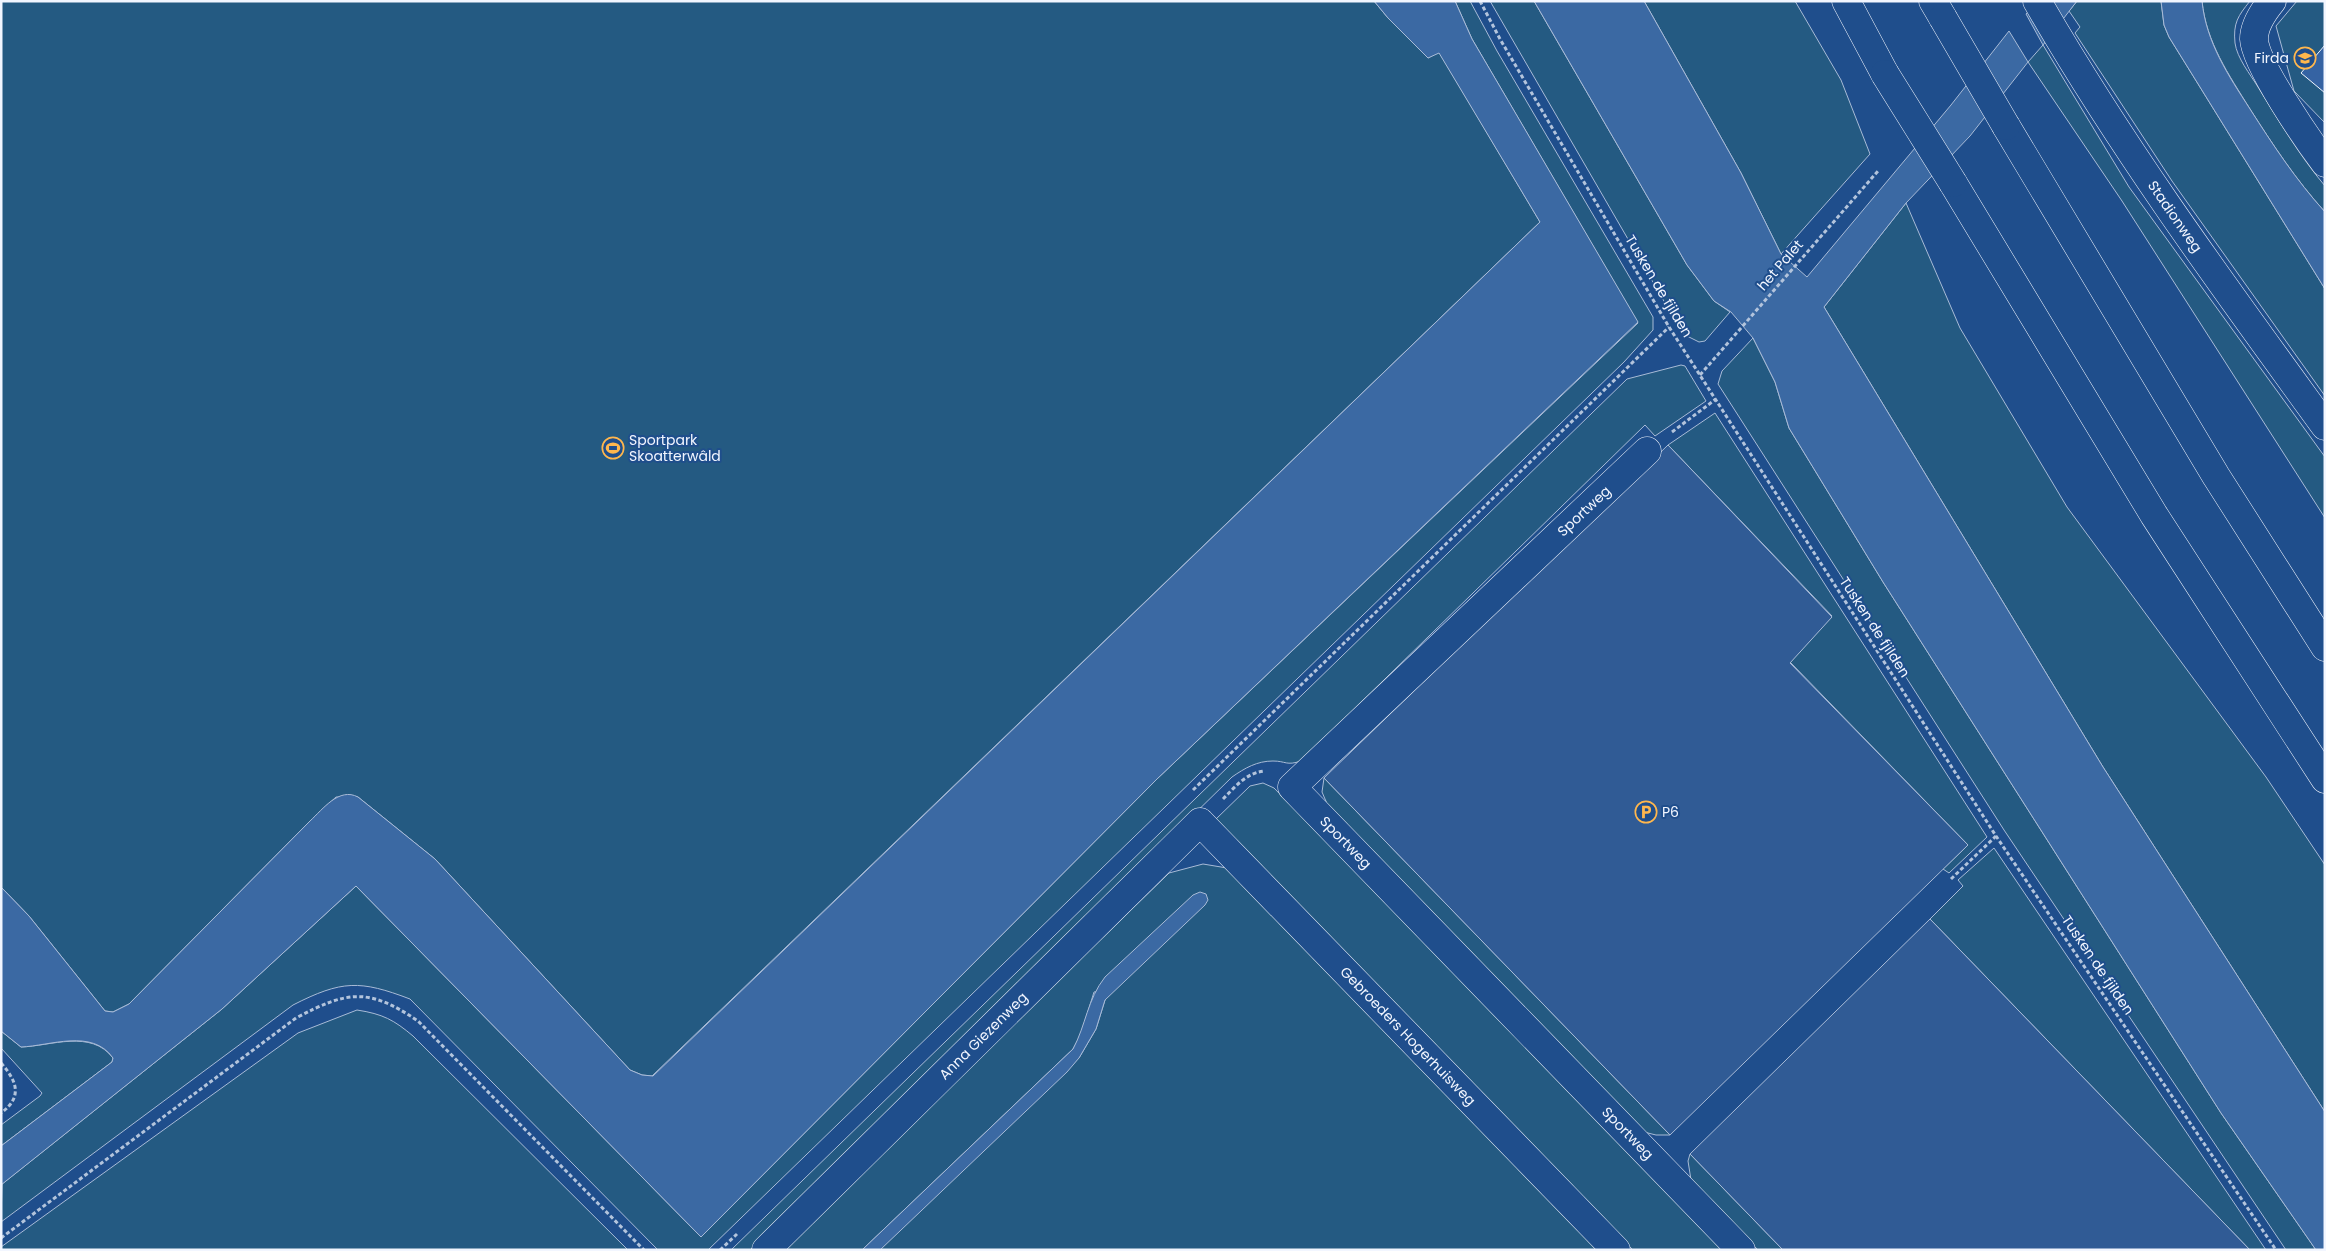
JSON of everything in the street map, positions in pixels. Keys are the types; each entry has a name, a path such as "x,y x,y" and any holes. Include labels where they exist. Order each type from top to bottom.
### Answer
{"main road":[{"path":"1846,1 1885,74 2154,515 2325,779"},
{"name":"Stadionweg","path":"2037,1 2064,48 2181,227 2325,426"},
{"path":"2272,1 2260,18 2255,30 2257,52 2270,78 2325,163"},
{"path":"1938,10 2216,476 2325,647"},
{"name":"Sportweg","path":"1648,451 1292,787 1741,1250"},
{"name":"Anna Giezenweg","path":"766,1250 1200,822"},
{"name":"Gebroeders Hogerhuisweg","path":"1200,822 1616,1250"}],"path":[{"name":"Tusken de fjilden","path":"1480,1 1500,39 1669,327 1996,836 2276,1250"},
{"name":"het Palet","path":"1700,375 1878,171"},
{"path":"1648,451 1716,399"},
{"path":"1200,822 1240,782 1252,774 1268,771 1281,777 1292,787"},
{"path":"1951,879 1996,836"},
{"path":"1,1238 296,1018 329,1001 357,995 395,1006 418,1020 644,1250"},
{"path":"1,1063 13,1078 15,1094 12,1103 1,1113"}],"shaded area":[{"name":"Sportpark Skoatterwâld","path":"1,1 1374,1 1388,18 1428,58 1439,52 1540,222 652,1076 642,1075 630,1070 435,859 358,797 336,797 129,1004 113,1012 105,1011 29,916 1,887"},
{"path":"1374,1 1455,1 1472,39 1638,322 1157,779 701,1237 356,886 222,1009 1,1185 1,1146 112,1062 113,1058 94,1043 82,1041 21,1047 1,1031 1,887 29,916 105,1011 113,1012 129,1004 320,811 338,797 344,795 358,797 435,859 630,1070 642,1075 653,1076 1540,222 1439,53 1428,58 1388,18"},
{"path":"1455,1 1470,1 1497,51 1653,317 1653,330 1624,362 708,1250 658,1250 410,999 378,988 364,986 338,987 293,1005 1,1222 2,1184 222,1009 356,886 701,1237 1157,779 1638,323 1472,39"},
{"path":"1490,1 1534,1 1687,265 1714,301 1730,312 1705,341 1699,342 1683,334"},
{"path":"1534,1 1644,1 1741,173 1781,254 1807,277 1951,105 2009,31 2028,62 1970,136 1906,203 1824,307 2103,767 2325,1112 2325,1250 2316,1250 2221,1113 1883,582 1789,428 1775,382 1753,338 1731,312 1714,301 1687,265"},
{"path":"1644,1 1795,1 1841,80 1870,154 1781,254 1741,173"},
{"path":"2038,1 2077,1 2043,45 2026,14"},
{"path":"2077,1 2161,1 2164,25 2169,37 2325,289 2325,396 2172,181 2075,33 2080,27 2069,11"},
{"path":"2161,1 2202,1 2208,30 2226,71 2285,162 2325,212 2325,289 2169,37 2164,25"},
{"path":"2202,1 2250,1 2239,16 2236,25 2236,49 2244,66 2290,138 2325,186 2325,212 2285,162 2227,71 2208,30"},
{"name":"Firda","path":"2297,1 2325,1 2325,123 2294,91 2276,26"},
{"path":"2043,45 2129,187 2325,457 2325,518 2122,201 2028,62"},
{"path":"1906,203 1960,328 2067,507 2266,777 2325,865 2325,1112 2103,767 1824,307"},
{"path":"1753,338 1775,382 1789,428 1883,582 2221,1113 2316,1250 2286,1250 2004,830 1718,384 1722,371"},
{"path":"1681,365 1685,366 1706,401 1655,436 1645,425 1301,761 1292,763 1262,762 1246,768 1232,777 750,1250 731,1250 1627,379"},
{"path":"1715,413 1987,837 1949,873 1943,869 1968,845 1790,662 1832,616 1668,445"},
{"name":"P6","path":"1668,445 1832,617 1790,663 1968,845 1670,1135 1324,778"},
{"path":"1324,778 1670,1135 1656,1135 1644,1132 1328,806 1322,792"},
{"path":"1263,783 1274,788 1723,1250 1633,1250 1215,820 1250,786"},
{"path":"1994,848 2266,1250 2250,1250 1930,919 1963,886 1958,880"},
{"path":"1203,864 1227,868 1599,1250 879,1250 1079,1058 1096,1029 1105,1000 1115,988 1094,992 1081,1034 1073,1049 862,1250 781,1250 1169,873"},
{"path":"1200,892 1206,894 1208,900 1205,905 1105,1000 1096,1029 1079,1058 1067,1072 880,1250 862,1250 1073,1049 1094,995 1105,977 1193,895"},
{"path":"1930,919 2250,1250 1783,1250 1690,1154"},
{"path":"357,1010 388,1019 413,1036 628,1250 1,1250 1,1247 298,1033"},
{"path":"1,1031 21,1047 70,1041 94,1044 104,1049 113,1058 112,1062 1,1146 1,1125 42,1093 1,1048"},
{"path":"1690,1154 1783,1250 1758,1250 1691,1180 1688,1161"}],"building":[{"path":"2325,45 2325,93 2301,73"}],"place":[{"name":"Firda","path":"2305,58"},
{"name":"Sportpark Skoatterwâld","path":"613,448"},
{"name":"P6","path":"1646,812"}]}
